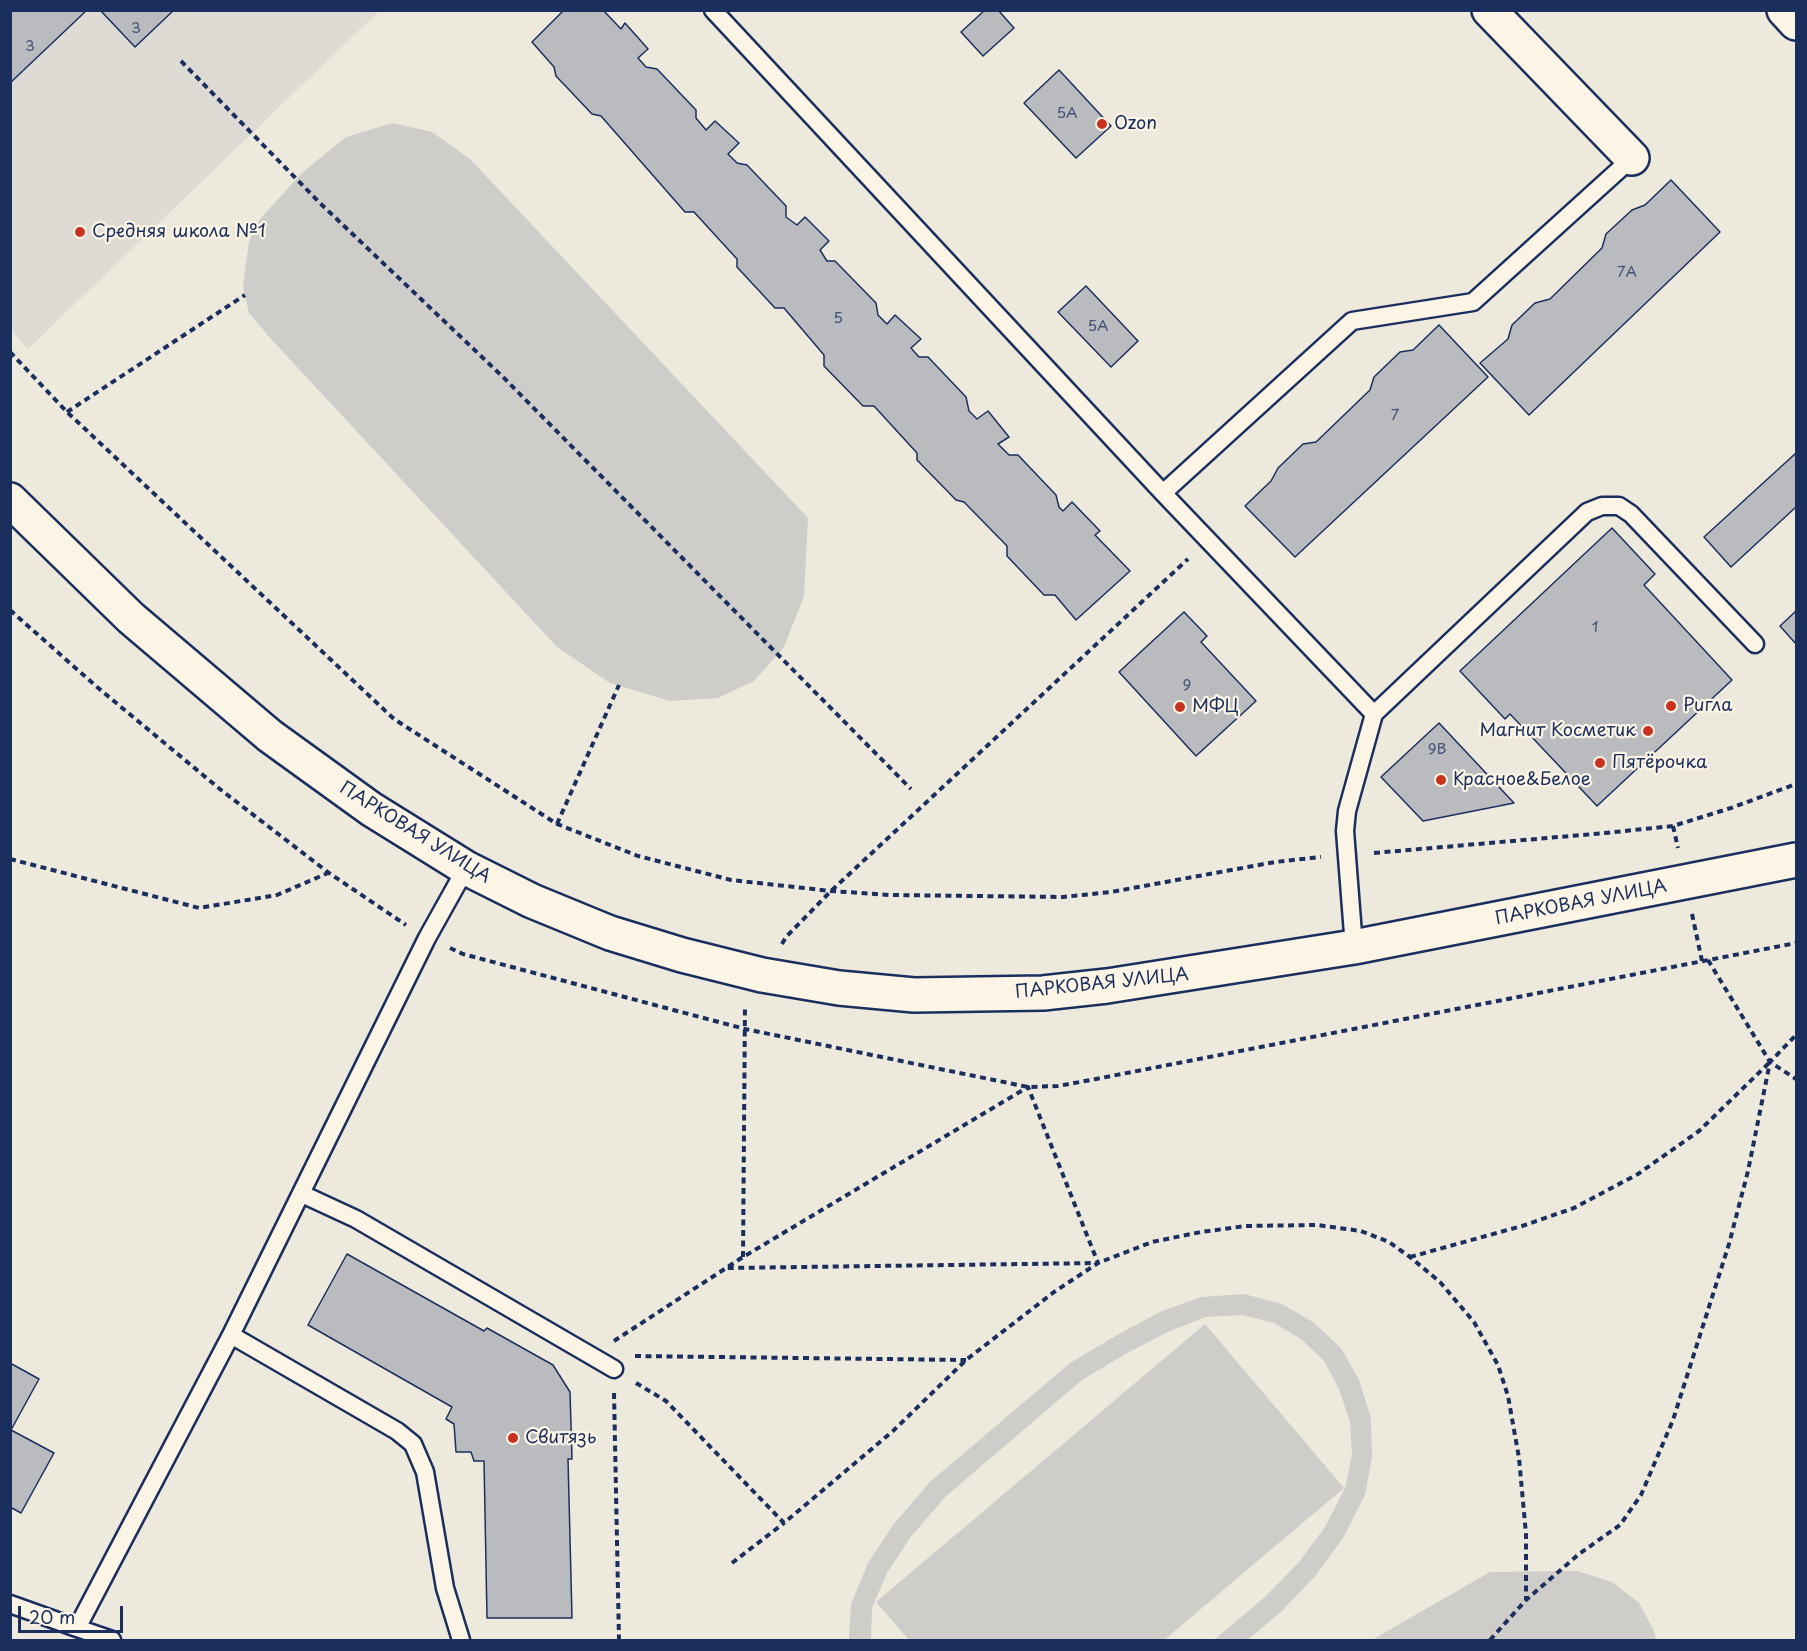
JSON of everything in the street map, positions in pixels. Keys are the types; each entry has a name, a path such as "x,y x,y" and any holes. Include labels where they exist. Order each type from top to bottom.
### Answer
{"street":[{"path":"1489,10 1632,158"},
{"path":"1784,10 1797,23"},
{"name":"ПАРКОВАЯ УЛИЦА","path":"10,500 131,618 270,736 371,809 466,868 532,901 610,933 682,956 762,975 839,988 914,995 1043,993 1119,985 1354,947 1797,860"}],"lane":[{"path":"713,10 1164,493 1374,714"},
{"path":"1164,493 1352,321 1473,302 1632,158"},
{"path":"1354,947 1345,831 1347,810 1374,714 1587,512 1602,506 1618,506 1631,514 1755,645"},
{"path":"77,1628 231,1335 427,938 466,868"},
{"path":"302,1194 356,1219 614,1369"},
{"path":"231,1335 397,1431 413,1444 425,1472 445,1588 461,1641"},
{"path":"10,1604 112,1641"}],"path":[{"path":"181,61 322,205 503,377 911,789"},
{"path":"67,412 245,295"},
{"path":"10,352 67,412 394,719 557,824 638,856 731,880 890,895 1063,897 1111,892 1275,862 1673,826 1797,784"},
{"path":"743,1257 745,1003 786,937 831,891 1188,559"},
{"path":"557,824 620,685"},
{"path":"10,859 199,908 277,895 329,873"},
{"path":"1708,960 1770,1062 1797,1079"},
{"path":"1410,1257 1522,1226 1574,1208 1638,1174 1699,1131 1797,1035"},
{"path":"1490,1641 1526,1600 1579,1554 1620,1525 1641,1495 1673,1420 1729,1244 1748,1171 1770,1062"},
{"path":"590,1356 743,1257 1028,1087 1098,1263"},
{"path":"732,1563 784,1523 893,1431 966,1360 1054,1292 1098,1263 1152,1242 1201,1232 1246,1226 1317,1225 1361,1231 1389,1242 1410,1257 1440,1282 1474,1322 1498,1365 1508,1396 1519,1458 1526,1534 1526,1600"},
{"path":"727,1268 1098,1263"},
{"path":"590,1356 966,1360"},
{"path":"614,1369 666,1401 784,1523"},
{"path":"614,1369 619,1641"}],"shaded area":[{"name":"Средняя школа №1","path":"11,11 379,11 28,349 11,330"},
{"path":"393,123 432,132 470,159 808,518 804,596 784,647 754,681 718,698 670,701 610,683 557,647 249,313 243,286 249,241 260,219 303,172 346,137"},
{"path":"1244,1294 1282,1304 1313,1322 1341,1348 1359,1380 1371,1418 1372,1457 1365,1495 1343,1538 1316,1575 1281,1612 1247,1640 1214,1640 1266,1596 1299,1562 1325,1527 1345,1488 1352,1455 1350,1422 1339,1389 1324,1361 1301,1339 1274,1323 1242,1315 1206,1317 1170,1331 1082,1380 945,1497 910,1538 887,1573 872,1608 871,1640 849,1640 851,1604 868,1563 893,1525 930,1482 1070,1363 1162,1311 1201,1297"},
{"path":"1205,1324 1344,1488 1164,1640 909,1640 876,1602"},
{"path":"1578,1571 1612,1582 1639,1603 1654,1631 1656,1640 1372,1640 1490,1572"}],"building":[{"path":"10,10 87,10 10,83"},
{"path":"100,10 174,10 135,47"},
{"path":"564,10 603,10 621,29 625,23 648,49 638,58 646,67 657,69 696,110 696,118 706,130 715,121 739,143 728,154 737,163 747,165 786,206 786,217 797,225 805,217 829,241 820,250 827,261 835,261 876,303 878,315 887,324 895,315 921,339 911,348 919,357 928,357 966,397 969,411 977,419 988,411 1009,437 998,444 1009,455 1018,455 1056,495 1059,507 1063,511 1072,502 1100,531 1095,535 1130,571 1076,620 1055,595 1044,595 1007,556 1007,546 964,502 956,500 917,460 917,453 874,406 863,406 824,366 824,355 784,308 775,308 737,267 737,259 694,212 685,212 601,116 592,114 556,76 554,67 532,42"},
{"path":"985,10 998,10 1014,28 983,56 961,32"},
{"path":"1059,70 1111,126 1076,158 1024,103"},
{"path":"1671,180 1720,232 1529,415 1480,363 1508,339 1512,325 1535,303 1550,299 1602,248 1606,234 1632,210 1645,205"},
{"path":"1086,286 1138,341 1111,367 1058,312"},
{"path":"1439,325 1488,377 1295,557 1245,506 1271,481 1278,468 1303,444 1316,442 1370,390 1374,377 1400,352 1413,350"},
{"path":"1796,453 1796,507 1731,567 1704,537"},
{"path":"1612,528 1655,574 1644,585 1732,680 1597,806 1510,714 1505,719 1460,671"},
{"path":"1796,611 1796,644 1780,626"},
{"path":"1184,612 1207,636 1201,642 1256,701 1196,756 1119,672"},
{"path":"1439,723 1514,803 1423,821 1381,777"},
{"name":"Свитязь","path":"347,1254 484,1331 487,1328 553,1365 570,1392 572,1459 568,1459 572,1618 487,1618 484,1461 474,1461 471,1452 456,1452 454,1424 446,1419 452,1407 308,1325"},
{"path":"10,1363 39,1379 11,1430 54,1453 21,1513 10,1507"}],"place":[{"name":"Ozon","path":"1102,124"},
{"name":"Средняя школа №1","path":"80,232"},
{"name":"Ригла","path":"1671,706"},
{"name":"МФЦ","path":"1180,707"},
{"name":"Магнит Косметик","path":"1648,731"},
{"name":"Пятёрочка","path":"1600,763"},
{"name":"Красное&Белое","path":"1441,780"},
{"name":"Свитязь","path":"513,1438"}]}
